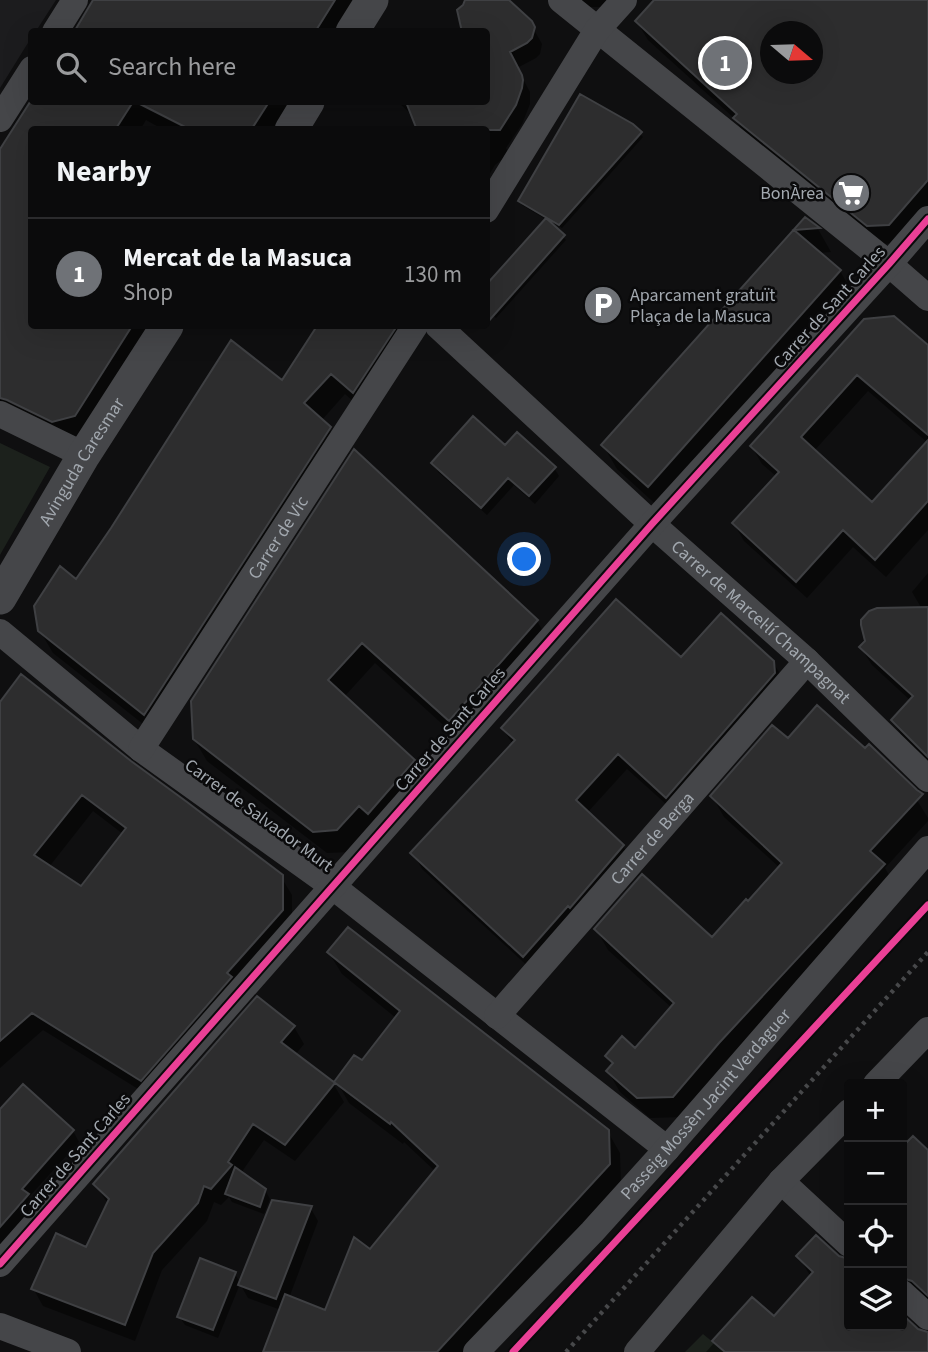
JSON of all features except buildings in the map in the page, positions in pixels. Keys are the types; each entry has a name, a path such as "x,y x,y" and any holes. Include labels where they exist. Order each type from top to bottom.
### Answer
{"street":[{"path":"58,28 75,0"},
{"path":"354,28 372,0"},
{"path":"561,0 928,298"},
{"path":"490,204 597,30 624,0"},
{"path":"0,119 28,75"},
{"path":"294,126 307,105"},
{"name":"Carrer de Sant Carles","path":"0,1264 652,524 928,219"},
{"name":"Avinguda Caresmar","path":"0,597 84,455 165,329"},
{"name":"Carrer de Vic","path":"141,750 413,329"},
{"name":"Carrer de Marcel·lí Champagnat","path":"441,329 652,524 807,661 928,779"},
{"path":"0,414 84,455"},
{"name":"Carrer de Salvador Murt","path":"0,632 141,750 332,886 667,1149"},
{"name":"Carrer de Berga","path":"497,1016 807,661"},
{"name":"Passeig Mossèn Jacint Verdaguer","path":"476,1352 592,1232 667,1149 928,849"},
{"path":"881,1079 928,1030"},
{"path":"637,1352 781,1181 844,1117"},
{"path":"781,1181 844,1239"},
{"path":"907,1298 928,1317"},
{"path":"0,1326 68,1352"}],"path":[{"path":"566,1352 928,952"}],"shaded area":[{"path":"0,0 56,0 38,28 28,28 28,43 0,88"},
{"path":"0,443 50,467 0,555"},
{"path":"703,1334 725,1352 685,1352"}],"cycle path":[{"path":"0,1264 652,524 928,219"},
{"path":"513,1352 928,905"}],"place":[{"name":"Mercat de la Masuca","path":"725,63"},
{"name":"BonÀrea","path":"851,193"},
{"name":"Aparcament gratuït Plaça de la Masuca","path":"603,305"}]}
